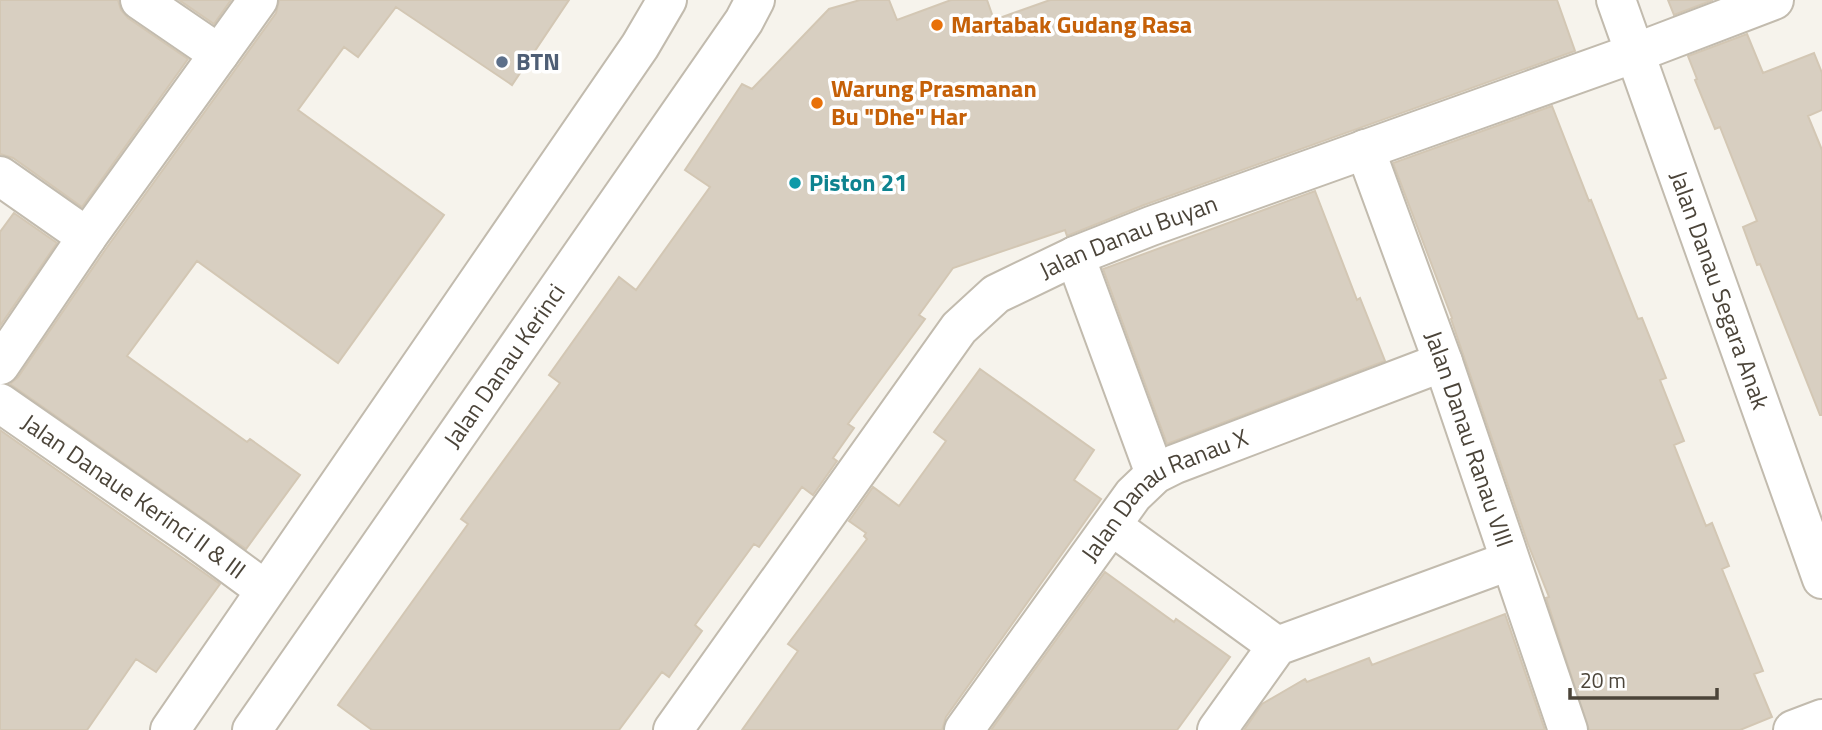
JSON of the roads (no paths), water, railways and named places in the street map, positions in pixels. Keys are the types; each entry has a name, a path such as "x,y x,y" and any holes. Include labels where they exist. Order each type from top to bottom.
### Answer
{"street":[{"path":"140,0 219,54"},
{"path":"0,365 87,237 258,0"},
{"path":"170,730 632,57 667,0"},
{"name":"Jalan Danau Kerinci","path":"252,730 744,21 755,0"},
{"name":"Jalan Danau Segara Anak","path":"1616,0 1822,579"},
{"name":"Jalan Danau Buyan","path":"673,730 958,328 996,293 1075,256 1152,226 1636,53 1774,0"},
{"name":"Jalan Danau Ranau VIII","path":"1365,149 1443,362 1568,730"},
{"path":"0,176 87,237"},
{"path":"1075,256 1154,474"},
{"name":"Jalan Danau Ranau X","path":"964,730 1133,495 1154,474 1443,362"},
{"name":"Jalan Danaue Kerinci II & III","path":"0,403 265,590"},
{"path":"1112,526 1277,646"},
{"path":"1217,730 1277,646 1509,561"},
{"path":"1793,730 1822,719"}],"place":[{"name":"Martabak Gudang Rasa","path":"937,25"},
{"name":"BTN","path":"502,62"},
{"name":"Warung Prasmanan Bu \"Dhe\" Har","path":"817,103"},
{"name":"Piston 21","path":"795,183"}]}
